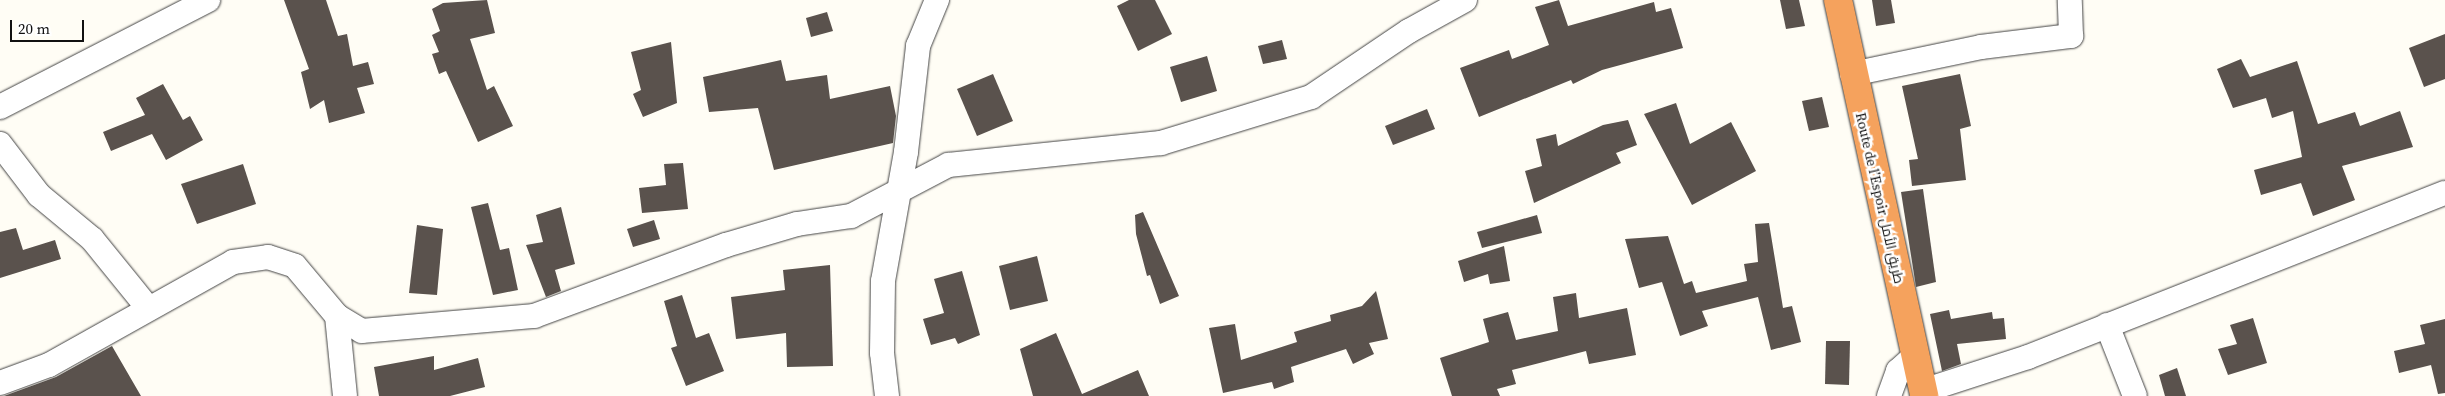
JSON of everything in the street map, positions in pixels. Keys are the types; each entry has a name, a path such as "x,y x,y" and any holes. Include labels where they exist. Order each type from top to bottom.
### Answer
{"highway":[{"name":"Route de l’Espoir طريق الأمل","path":"1838,0 1852,74 1916,355 1923,394"}],"street":[{"path":"0,107 208,0"},
{"path":"888,396 882,353 884,281 900,193 918,46 937,0"},
{"path":"0,383 49,365 233,262 268,257 295,266 337,316 362,331 390,332 444,322 534,316 726,245 797,224 851,216 900,193 948,165 1160,143 1311,97 1409,31 1465,0"},
{"path":"1852,74 1981,47 2071,36 2070,0"},
{"path":"0,144 38,195 92,239 148,308"},
{"path":"1923,394 2028,357 2445,193"},
{"path":"337,316 345,396"},
{"path":"2107,325 2135,396"},
{"path":"1889,396 1898,371 1916,355"}],"building":[{"path":"284,0 326,0 338,36 347,34 353,66 368,62 374,84 357,88 365,113 329,123 324,100 310,109 301,72 309,69"},
{"path":"487,0 495,33 470,39 487,90 494,86 513,126 478,142 446,71 439,74 432,54 439,52 432,35 440,31 432,9 443,3"},
{"path":"1129,0 1155,0 1172,34 1138,51 1117,6"},
{"path":"1559,0 1568,26 1654,2 1656,12 1671,8 1683,48 1602,70 1573,84 1571,80 1479,117 1460,68 1509,50 1512,59 1549,45 1535,7"},
{"path":"1780,0 1799,0 1805,26 1786,29"},
{"path":"1872,0 1891,0 1895,23 1876,26"},
{"path":"827,12 833,31 811,37 806,18"},
{"path":"2445,34 2445,79 2424,87 2409,48"},
{"path":"1282,40 1287,59 1263,64 1258,46"},
{"path":"671,42 677,103 643,117 633,94 641,90 631,52"},
{"path":"1207,56 1217,91 1181,102 1170,67"},
{"path":"2241,59 2250,77 2297,61 2318,124 2355,112 2360,126 2400,111 2413,147 2342,166 2355,200 2313,216 2301,183 2261,195 2254,170 2302,157 2293,111 2272,118 2266,98 2233,108 2217,69"},
{"path":"781,60 786,81 827,75 830,99 890,86 896,116 893,143 774,170 758,108 709,112 703,77"},
{"path":"993,74 1013,121 977,136 957,89"},
{"path":"1960,74 1971,126 1960,129 1966,180 1912,186 1909,160 1918,159 1902,86"},
{"path":"163,84 183,120 190,116 203,140 166,160 152,134 111,151 103,132 145,115 136,98"},
{"path":"1822,97 1829,127 1809,131 1802,101"},
{"path":"1676,103 1690,144 1731,122 1756,171 1692,205 1644,114"},
{"path":"1427,109 1435,129 1393,145 1385,126"},
{"path":"1628,120 1637,145 1616,153 1621,163 1534,203 1525,171 1542,166 1536,139 1556,134 1558,146 1603,125"},
{"path":"683,163 688,209 642,213 639,188 666,185 664,164"},
{"path":"243,164 256,204 197,224 181,184"},
{"path":"1923,189 1936,282 1916,287 1901,192"},
{"path":"488,203 500,250 509,248 518,290 493,295 471,207"},
{"path":"561,207 575,264 555,270 561,291 546,297 526,245 543,242 536,215"},
{"path":"1143,212 1179,296 1160,304 1150,275 1147,276 1136,234 1135,215"},
{"path":"1537,215 1542,233 1482,248 1477,232"},
{"path":"654,220 660,239 633,247 627,229"},
{"path":"1769,223 1783,308 1792,306 1801,342 1771,350 1758,297 1702,311 1708,326 1680,336 1662,282 1639,288 1625,239 1668,236 1684,284 1692,281 1696,293 1747,281 1744,264 1758,262 1755,224"},
{"path":"417,225 443,229 437,295 409,293"},
{"path":"16,228 23,250 55,240 61,259 0,278 0,232"},
{"path":"1504,246 1510,281 1490,284 1488,274 1464,282 1458,261"},
{"path":"1037,256 1048,301 1010,310 999,266"},
{"path":"830,265 833,366 787,367 786,333 736,339 731,297 785,290 783,270"},
{"path":"962,271 980,335 958,344 955,338 931,345 923,319 944,313 934,279"},
{"path":"1376,291 1388,339 1369,343 1374,354 1353,364 1346,349 1291,367 1294,382 1274,389 1272,382 1223,393 1209,328 1235,324 1241,360 1297,342 1294,332 1331,321 1330,315 1362,306"},
{"path":"1576,293 1579,318 1627,308 1636,355 1589,364 1586,351 1512,370 1516,384 1497,389 1500,396 1452,396 1440,358 1489,342 1483,319 1508,312 1516,340 1558,331 1553,297"},
{"path":"682,295 696,338 709,333 724,371 686,386 671,348 677,346 664,301"},
{"path":"1949,310 1951,319 1992,312 1993,319 2004,318 2006,339 1957,344 1961,364 1942,371 1930,314"},
{"path":"2253,318 2267,363 2228,375 2218,349 2237,344 2230,325"},
{"path":"2445,319 2445,393 2438,394 2431,365 2399,373 2394,351 2425,344 2420,325"},
{"path":"1056,333 1082,394 1138,370 1149,396 1033,396 1020,349"},
{"path":"1826,341 1850,341 1849,385 1825,384"},
{"path":"112,346 141,396 4,396 56,377"},
{"path":"434,356 434,370 478,358 485,387 450,396 379,396 374,367"},
{"path":"2177,368 2186,396 2165,396 2159,375"}]}
